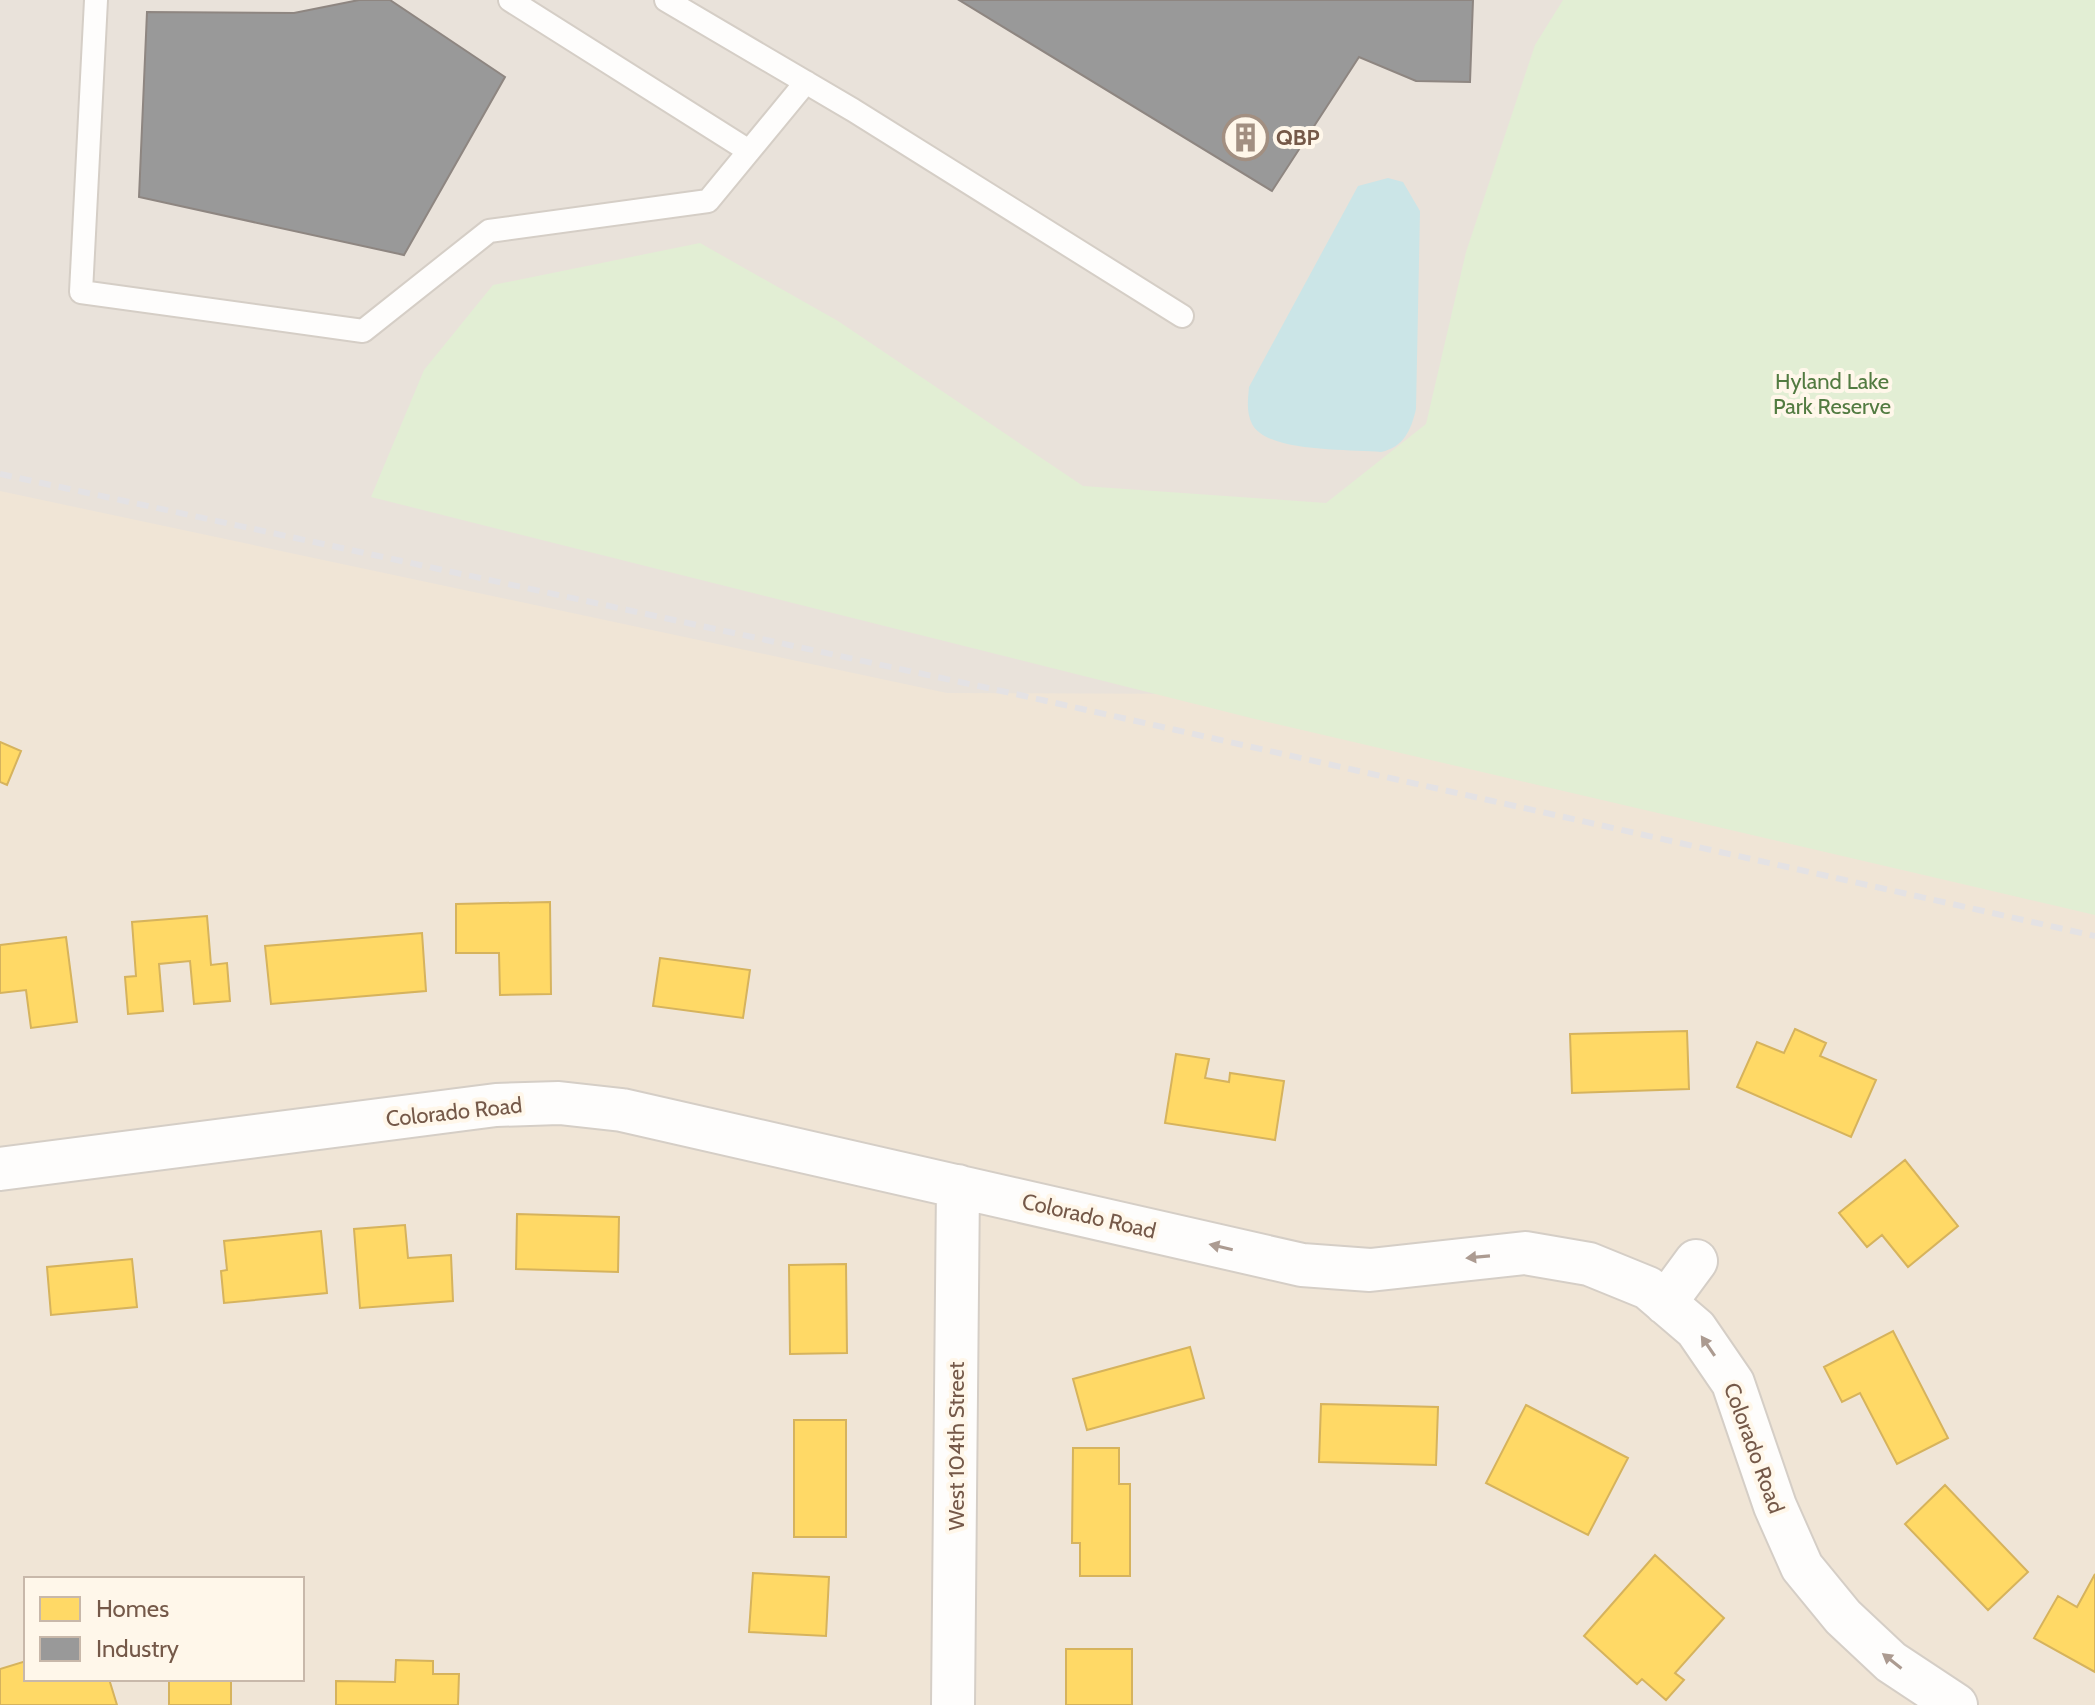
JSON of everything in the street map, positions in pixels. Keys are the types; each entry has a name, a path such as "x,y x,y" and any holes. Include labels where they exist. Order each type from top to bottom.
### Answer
{"street":[{"name":"Colorado Road","path":"0,1169 481,1107 559,1103 622,1110 1302,1265 1370,1270 1525,1253 1589,1264 1648,1288 1696,1329 1733,1383 1775,1506 1802,1567 1843,1617 1891,1662 1956,1705"},
{"name":"West 104th Street","path":"953,1705 958,1186"},
{"path":"1665,1303 1696,1261"}],"lane":[{"path":"96,0 81,292 363,331 489,231 708,201 806,82"},
{"path":"510,0 749,151"},
{"path":"666,0 806,82 1182,316"}],"shaded area":[{"path":"0,0 1567,0 1418,564 1224,694 947,693 0,491"},
{"path":"0,489 1224,694 2095,906 2095,1705 0,1705"}],"green space":[{"name":"Hyland Lake Park Reserve","path":"1563,0 2095,0 2095,915 1255,719 371,497 424,370 493,285 700,243 838,321 1083,486 1326,503 1426,424 1466,252 1535,45"}],"water":[{"path":"1388,178 1403,182 1420,211 1416,409 1409,431 1401,442 1381,452 1310,448 1274,440 1252,424 1248,410 1249,387 1358,186"}],"building: Homes":[{"path":"0,742 21,751 7,785 0,782"},
{"path":"550,902 551,994 500,995 499,953 456,953 456,904"},
{"path":"207,916 211,965 227,963 230,1001 194,1004 190,961 159,964 163,1011 128,1014 125,977 136,976 132,922"},
{"path":"422,933 426,991 271,1004 265,946"},
{"path":"66,937 77,1022 31,1028 26,990 0,993 0,945"},
{"path":"660,958 750,970 743,1018 653,1006"},
{"path":"1795,1029 1826,1043 1820,1056 1876,1080 1851,1137 1737,1087 1757,1042 1784,1053"},
{"path":"1687,1031 1689,1089 1572,1093 1570,1034"},
{"path":"1176,1054 1209,1059 1205,1078 1229,1082 1230,1073 1284,1081 1275,1140 1165,1123"},
{"path":"1905,1160 1958,1226 1908,1267 1882,1235 1867,1247 1839,1213"},
{"path":"517,1214 619,1217 618,1272 516,1269"},
{"path":"405,1225 408,1258 451,1255 453,1301 360,1308 354,1229"},
{"path":"321,1231 327,1293 224,1303 221,1271 227,1270 224,1241"},
{"path":"132,1259 137,1307 51,1315 47,1267"},
{"path":"846,1264 847,1353 790,1354 789,1265"},
{"path":"1893,1331 1948,1438 1897,1464 1860,1393 1842,1402 1824,1367"},
{"path":"1190,1347 1204,1398 1087,1430 1073,1379"},
{"path":"1321,1404 1438,1407 1436,1465 1319,1462"},
{"path":"1526,1405 1628,1458 1588,1535 1486,1483"},
{"path":"794,1420 846,1420 846,1537 794,1537"},
{"path":"1073,1448 1119,1448 1119,1484 1130,1484 1130,1576 1080,1576 1080,1543 1072,1543"},
{"path":"1945,1485 2028,1572 1988,1610 1905,1524"},
{"path":"1655,1555 1724,1618 1675,1673 1684,1680 1666,1700 1642,1679 1637,1684 1584,1636"},
{"path":"753,1573 829,1577 826,1636 749,1632"},
{"path":"2095,1574 2095,1672 2034,1638 2058,1596 2077,1607"},
{"path":"1066,1649 1132,1649 1132,1705 1066,1705"},
{"path":"396,1660 433,1661 433,1674 459,1674 458,1705 336,1705 336,1681 395,1682"},
{"path":"24,1662 24,1681 110,1681 117,1705 0,1705 0,1669"},
{"path":"169,1681 231,1681 231,1705 169,1705"}],"building: Industry":[{"path":"359,0 390,0 505,77 404,255 139,197 147,12 294,13"},
{"name":"QBP","path":"959,0 1473,0 1470,82 1416,81 1359,57 1272,191"}],"railway":[{"path":"0,474 1020,695 2095,936"}],"place":[{"name":"QBP","path":"1245,137"}]}
